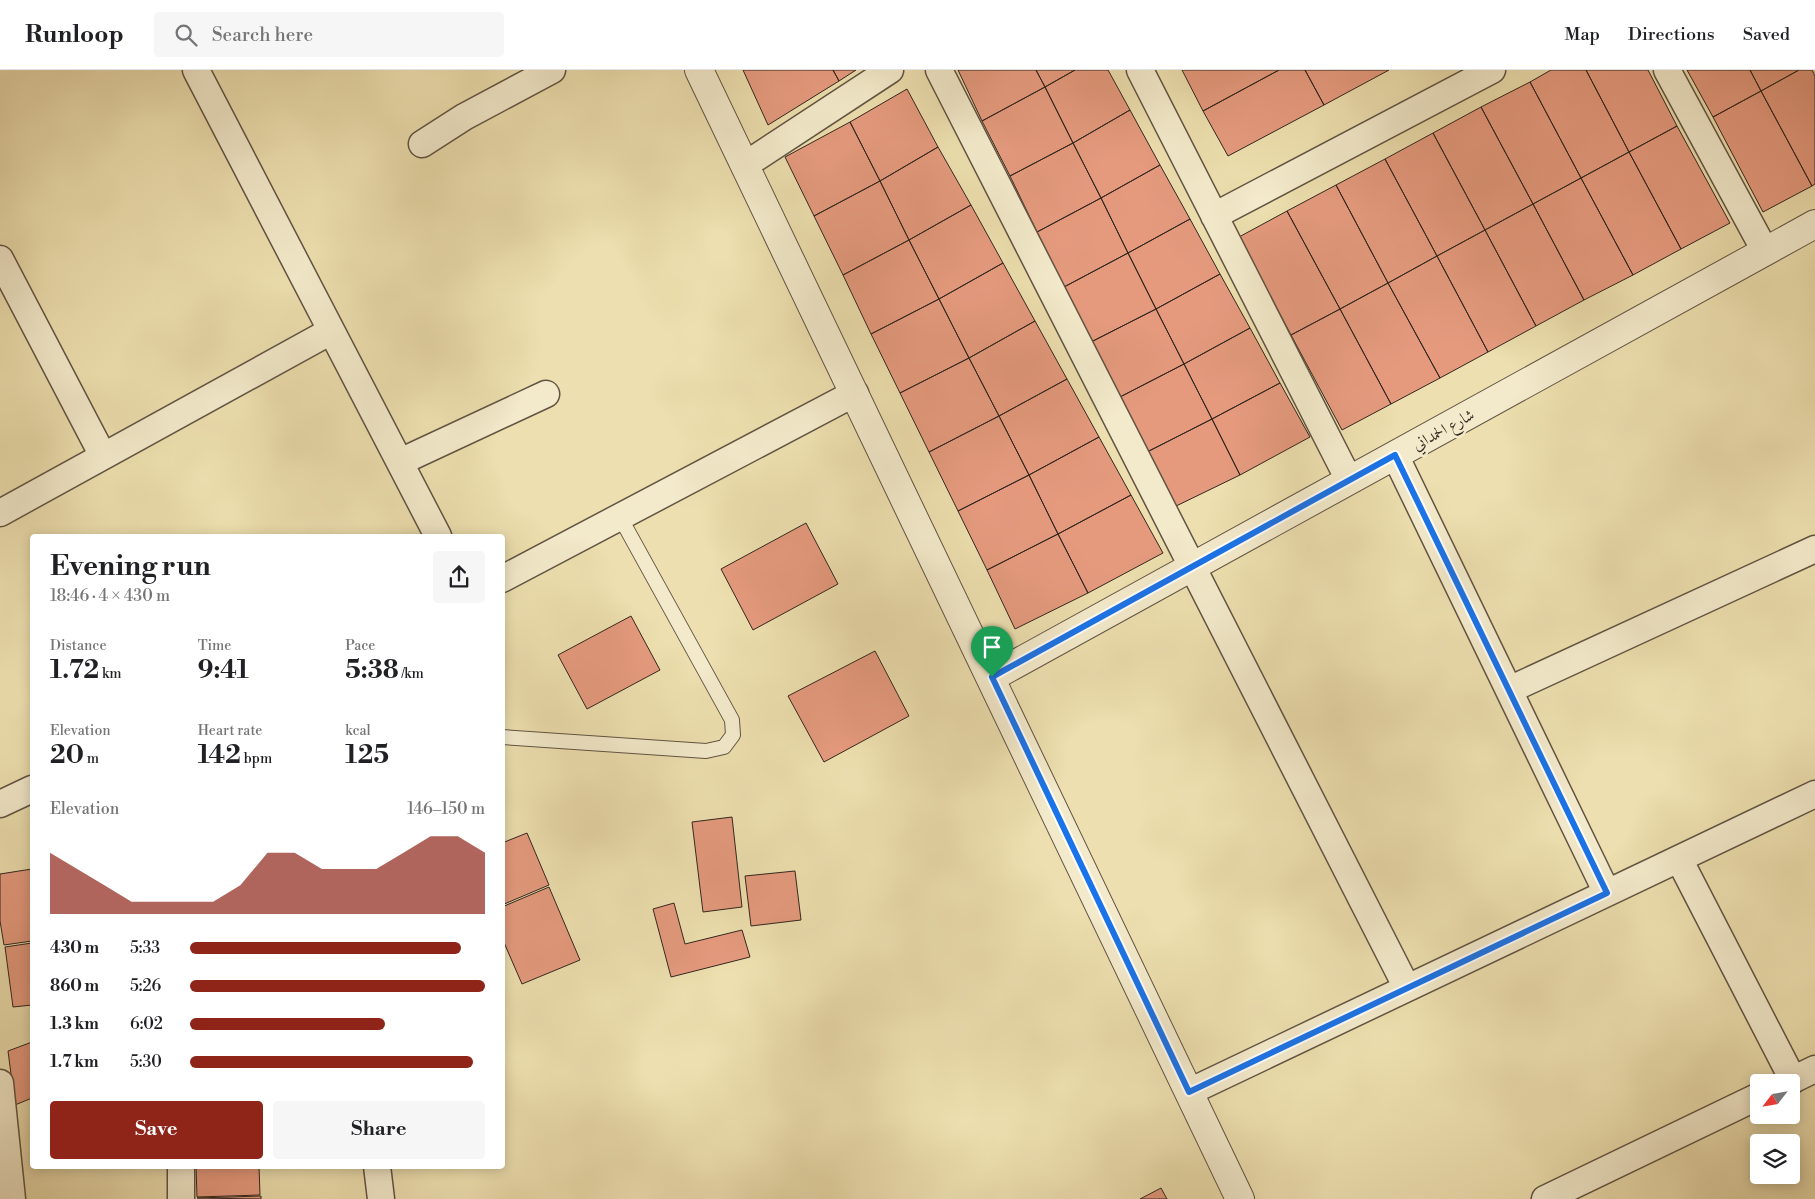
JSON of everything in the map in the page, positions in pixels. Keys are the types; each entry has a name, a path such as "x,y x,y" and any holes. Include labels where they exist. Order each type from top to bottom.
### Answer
{"street":[{"path":"196,70 437,534"},
{"path":"422,144 464,117 552,70"},
{"path":"699,70 992,677 1240,1199"},
{"path":"745,165 890,70"},
{"path":"939,70 1407,988"},
{"path":"1140,70 1349,480"},
{"path":"1667,70 1765,251"},
{"path":"1214,216 1476,74"},
{"name":"شارع الحمداني","path":"992,677 1815,224"},
{"path":"0,259 103,456"},
{"path":"0,513 331,330"},
{"path":"505,577 855,393"},
{"path":"400,462 546,394"},
{"path":"1395,455 1607,893"},
{"path":"1509,690 1815,549"},
{"path":"0,804 30,789"},
{"path":"1189,1092 1815,794"},
{"path":"1679,859 1797,1074"},
{"path":"0,1084 12,1199"},
{"path":"1545,1199 1750,1100"},
{"path":"181,1169 181,1199"},
{"path":"377,1169 381,1199"}],"lane":[{"path":"505,737 706,751 724,747 733,736 732,720 620,517"}],"building":[{"path":"743,70 833,70 839,81 768,125"},
{"path":"833,70 856,70 839,81"},
{"path":"958,70 1036,70 1045,87 982,121"},
{"path":"1036,70 1075,70 1045,87"},
{"path":"1075,70 1108,70 1130,110 1073,143 1045,87"},
{"path":"1182,70 1279,70 1203,111"},
{"path":"1279,70 1305,70 1324,105 1228,156 1203,111"},
{"path":"1305,70 1389,70 1324,105"},
{"path":"1551,70 1586,70 1629,152 1581,178 1530,82"},
{"path":"1586,70 1648,70 1677,126 1629,152"},
{"path":"1687,70 1750,70 1761,91 1713,117"},
{"path":"1750,70 1799,70 1761,91"},
{"path":"1799,70 1812,70 1815,76 1815,184 1812,186 1761,91"},
{"path":"1530,82 1581,178 1533,204 1481,107"},
{"path":"1045,87 1073,143 1010,176 982,121"},
{"path":"907,89 938,147 880,181 850,122"},
{"path":"1761,91 1812,186 1763,212 1713,117"},
{"path":"1481,107 1533,204 1485,230 1433,133"},
{"path":"1130,110 1160,165 1101,198 1073,143"},
{"path":"850,122 880,181 814,216 785,157"},
{"path":"1677,126 1730,223 1681,249 1629,152"},
{"path":"1433,133 1485,230 1437,256 1385,159"},
{"path":"1073,143 1101,198 1037,232 1010,176"},
{"path":"938,147 971,205 909,240 880,181"},
{"path":"1629,152 1681,249 1633,275 1581,178"},
{"path":"1385,159 1437,256 1388,283 1336,185"},
{"path":"1160,165 1190,219 1128,253 1101,198"},
{"path":"1581,178 1633,275 1584,300 1533,204"},
{"path":"880,181 909,240 843,275 814,216"},
{"path":"1336,185 1388,283 1340,309 1287,211"},
{"path":"1101,198 1128,253 1064,287 1037,232"},
{"path":"1533,204 1584,300 1536,326 1485,230"},
{"path":"971,205 1003,263 939,299 909,240"},
{"path":"1287,211 1340,309 1291,335 1239,237"},
{"path":"1190,219 1220,274 1156,309 1128,253"},
{"path":"1485,230 1536,326 1488,352 1437,256"},
{"path":"909,240 939,299 871,334 843,275"},
{"path":"1128,253 1156,309 1091,342 1064,287"},
{"path":"1437,256 1488,352 1440,378 1388,283"},
{"path":"1003,263 1035,321 969,358 939,299"},
{"path":"1220,274 1250,328 1184,364 1156,309"},
{"path":"1388,283 1440,378 1391,404 1340,309"},
{"path":"939,299 969,358 900,393 871,334"},
{"path":"1156,309 1184,364 1118,398 1091,342"},
{"path":"1340,309 1391,404 1342,430 1291,335"},
{"path":"1035,321 1067,379 999,416 969,358"},
{"path":"1250,328 1280,383 1212,419 1184,364"},
{"path":"969,358 999,416 929,452 900,393"},
{"path":"1184,364 1212,419 1145,453 1118,398"},
{"path":"1067,379 1099,437 1029,475 999,416"},
{"path":"1280,383 1310,437 1240,475 1212,419"},
{"path":"999,416 1029,475 958,511 929,452"},
{"path":"1212,419 1240,475 1172,508 1145,453"},
{"path":"1099,437 1131,495 1058,534 1029,475"},
{"path":"1029,475 1058,534 987,570 958,511"},
{"path":"1131,495 1163,553 1088,593 1058,534"},
{"path":"806,523 838,584 753,630 721,569"},
{"path":"1058,534 1088,593 1015,629 987,570"},
{"path":"631,616 660,670 587,709 558,655"},
{"path":"875,651 909,716 824,762 788,696"},
{"path":"732,817 742,907 703,912 692,822"},
{"path":"527,833 549,885 505,904 505,842"},
{"path":"30,869 30,941 4,945 0,921 0,874"},
{"path":"795,871 801,920 751,926 745,876"},
{"path":"549,887 580,960 522,984 505,945 505,906"},
{"path":"674,903 685,944 742,930 750,957 671,977 653,909"},
{"path":"30,943 30,1005 13,1007 5,947"},
{"path":"30,1043 30,1099 15,1105 8,1051"},
{"path":"196,1169 259,1169 260,1195 197,1197"},
{"path":"1161,1188 1167,1199 1140,1199"},
{"path":"261,1196 261,1199 197,1198"}],"route":[{"path":"1395,455 1607,893 1189,1092 992,677 1395,455"}]}
